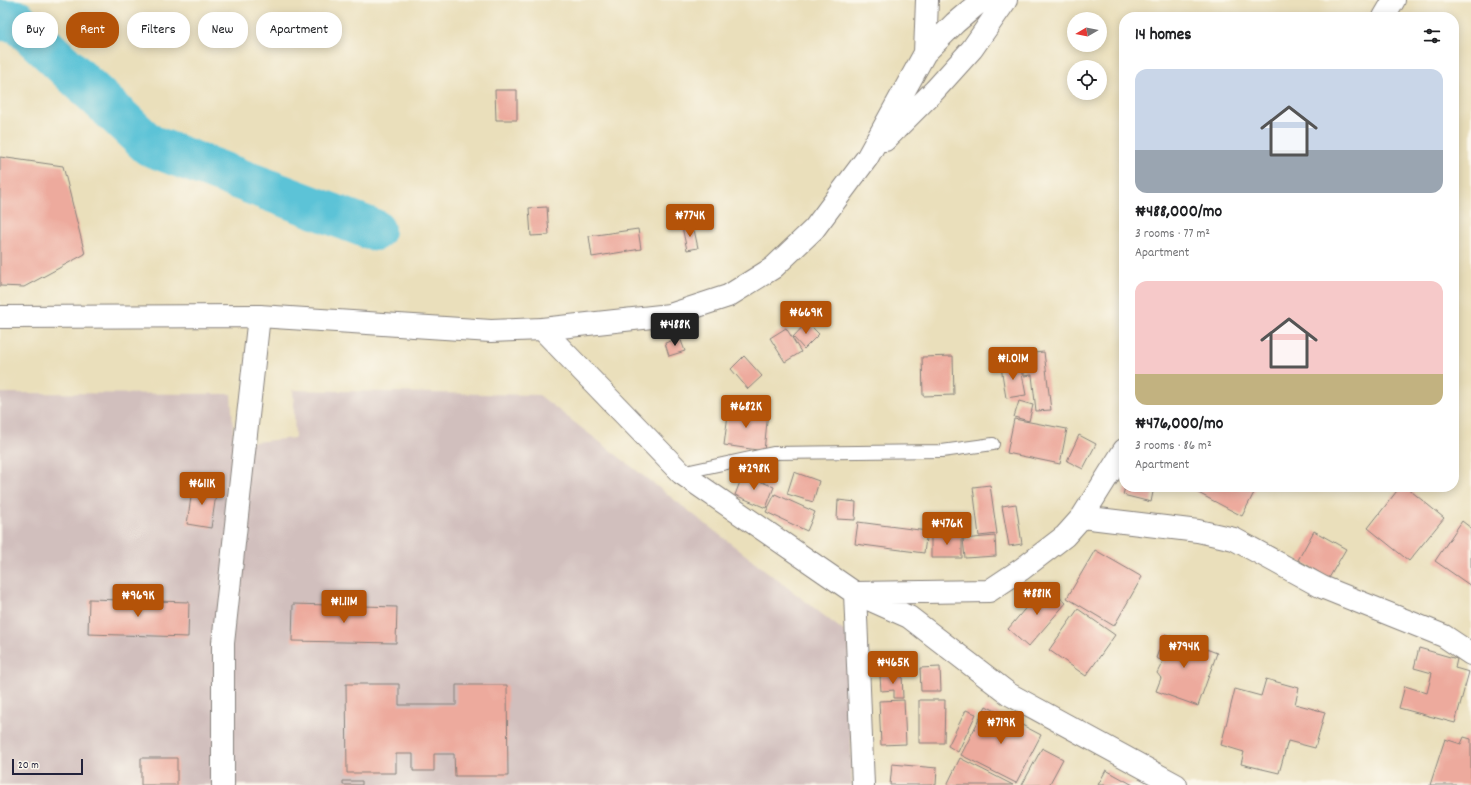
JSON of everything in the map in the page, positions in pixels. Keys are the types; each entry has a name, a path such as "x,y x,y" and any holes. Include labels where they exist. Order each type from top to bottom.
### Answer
{"street":[{"path":"925,53 927,0"},
{"path":"0,317 259,316 491,331 542,329 670,315 728,296 773,268 814,229 867,158 925,53 955,22 982,0"},
{"path":"867,158 935,90 972,49 1006,0"},
{"path":"1387,12 1394,0"},
{"path":"223,785 223,643 259,316"},
{"path":"542,329 681,473 855,593 909,617 1009,694 1176,785"},
{"path":"855,593 989,591 1022,569 1065,536 1082,517 1119,458"},
{"path":"1082,517 1198,531 1234,539 1322,587 1444,636 1471,654"},
{"path":"855,593 863,785"}],"lane":[{"path":"681,473 773,453 942,451 993,444"}],"shaded area":[{"path":"293,390 539,395 849,635 852,785 0,785 0,393 231,394 234,444 295,438"}],"building":[{"path":"495,90 517,90 517,120 496,120"},
{"path":"0,157 63,166 85,254 24,287 0,286"},
{"path":"547,207 549,235 531,236 529,208"},
{"path":"693,225 698,248 687,250 682,227"},
{"path":"638,229 641,249 592,257 589,236"},
{"path":"807,322 819,334 804,349 793,337"},
{"path":"786,328 801,352 785,362 770,338"},
{"path":"680,338 685,351 669,356 665,343"},
{"path":"1044,352 1051,410 1036,411 1032,375 1024,376 1022,354"},
{"path":"744,356 762,376 748,389 731,369"},
{"path":"953,356 954,395 923,396 922,357"},
{"path":"1020,363 1026,395 1006,398 1001,367"},
{"path":"1019,401 1033,405 1029,421 1014,417"},
{"path":"729,407 768,412 764,451 724,445"},
{"path":"1014,419 1067,429 1060,464 1007,453"},
{"path":"1079,435 1096,444 1083,469 1067,461"},
{"path":"794,472 819,481 813,502 787,494"},
{"path":"743,474 774,487 766,508 735,495"},
{"path":"193,484 217,488 211,528 187,524"},
{"path":"990,485 997,534 979,536 973,487"},
{"path":"1124,492 1153,492 1151,502 1123,495"},
{"path":"1196,492 1254,492 1242,516"},
{"path":"1396,492 1412,492 1444,518 1409,561 1368,528"},
{"path":"775,494 815,512 807,531 766,512"},
{"path":"838,500 856,502 855,520 837,519"},
{"path":"1016,504 1022,544 1009,546 1002,506"},
{"path":"1462,521 1471,528 1471,586 1435,561"},
{"path":"858,522 927,531 924,553 855,544"},
{"path":"1314,531 1346,549 1329,578 1298,560"},
{"path":"962,534 962,558 931,558 931,535"},
{"path":"995,536 996,556 965,558 963,539"},
{"path":"1095,550 1142,577 1114,626 1067,598"},
{"path":"1045,585 1066,603 1028,647 1008,629"},
{"path":"89,599 189,602 188,637 88,634"},
{"path":"293,604 397,607 396,643 292,641"},
{"path":"1078,609 1115,635 1086,676 1049,650"},
{"path":"1165,634 1217,653 1198,706 1156,691 1161,678 1157,673 1163,661 1156,658"},
{"path":"1419,648 1457,659 1455,668 1469,672 1455,723 1399,708 1405,686 1427,693 1432,673 1414,668"},
{"path":"940,667 941,691 921,691 920,668"},
{"path":"902,674 903,698 894,698 894,690 881,691 880,676"},
{"path":"1266,679 1299,688 1295,704 1325,712 1315,748 1288,741 1279,773 1241,764 1244,752 1221,745 1235,689 1261,696"},
{"path":"346,684 399,684 399,705 456,705 456,685 507,685 508,776 455,776 454,754 434,754 434,771 413,771 413,754 396,754 396,773 347,773"},
{"path":"904,700 906,744 881,745 879,701"},
{"path":"919,700 945,700 944,743 919,743"},
{"path":"986,706 1041,735 1016,783 961,755"},
{"path":"966,710 976,714 958,752 948,746"},
{"path":"1464,737 1471,739 1471,785 1430,785 1445,739 1461,744"},
{"path":"1042,748 1063,759 1049,785 1022,785"},
{"path":"141,758 177,758 177,785 141,785"},
{"path":"960,758 1013,785 947,785"},
{"path":"892,764 937,768 936,785 890,785"},
{"path":"1106,770 1133,785 1098,785"},
{"path":"343,781 362,781 362,785 343,785"}],"waterway":[{"path":"0,20 17,21 149,145 374,230"}]}
